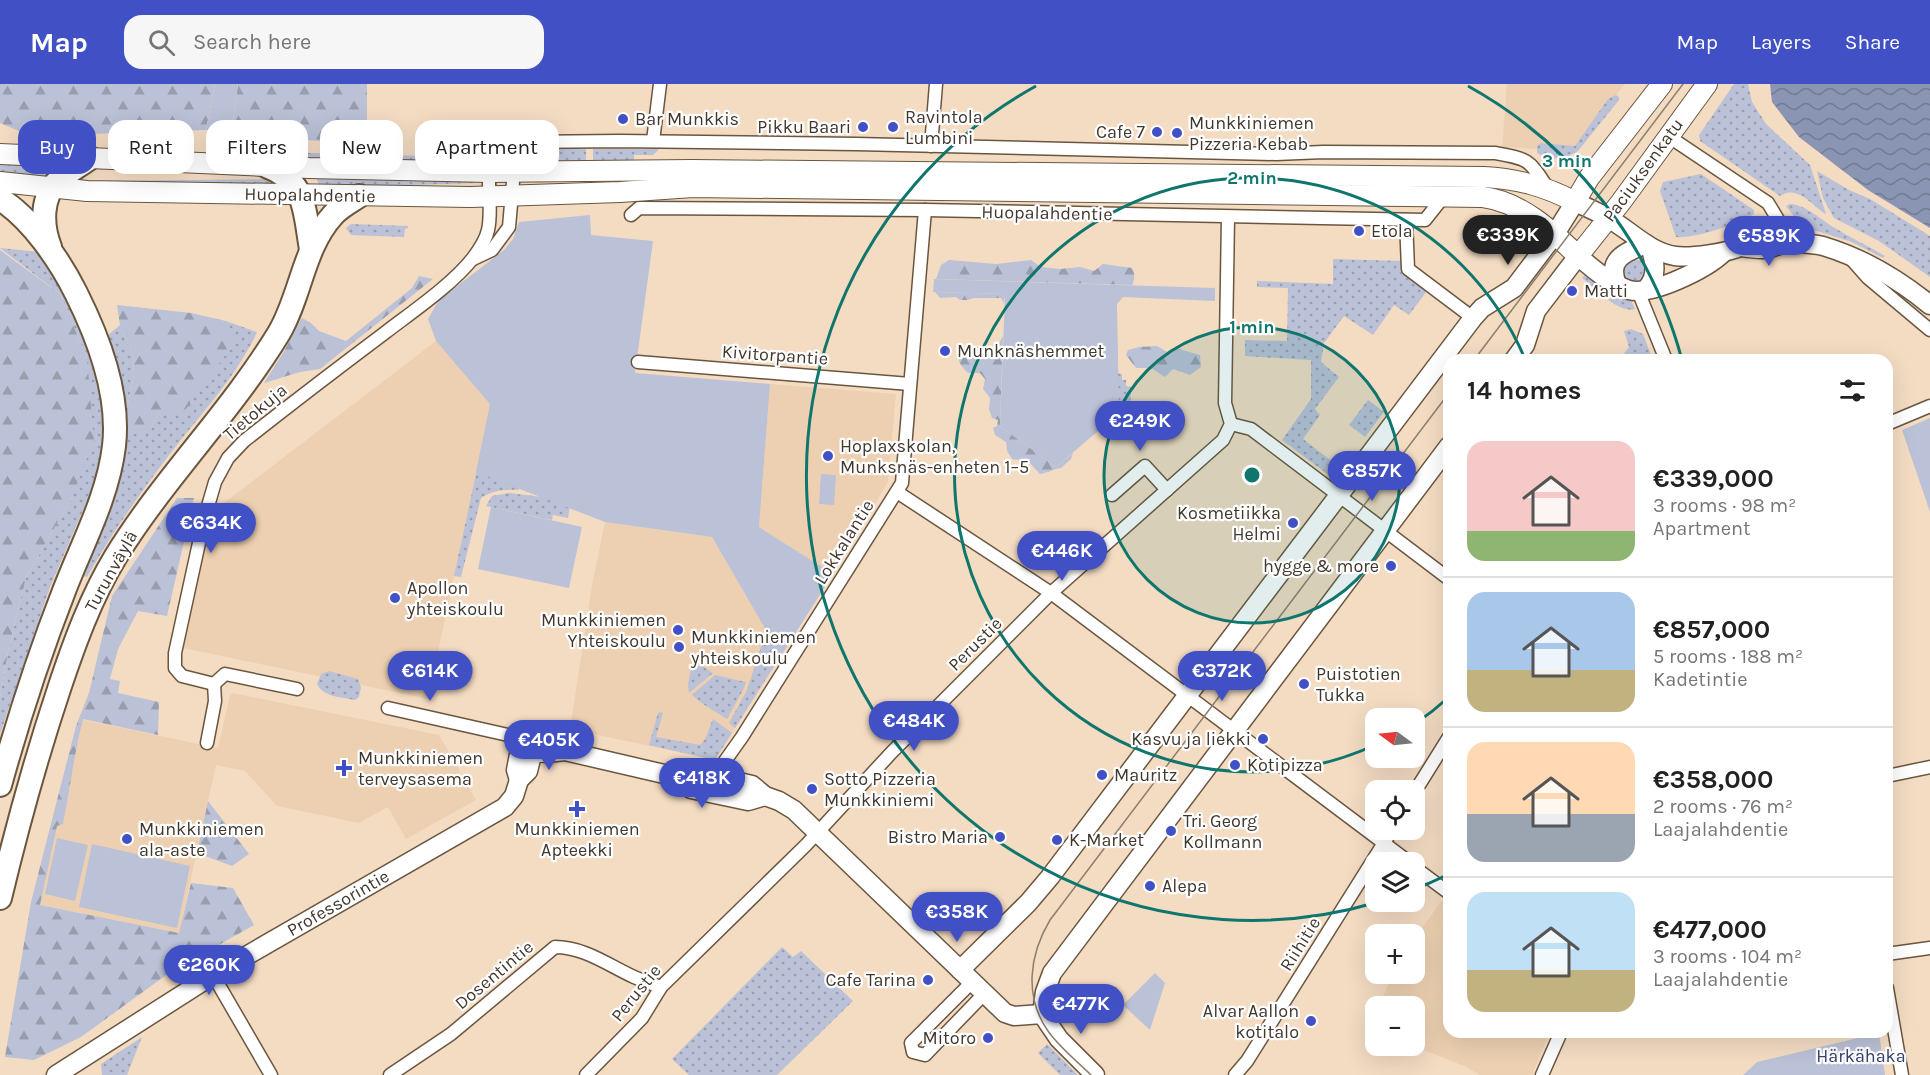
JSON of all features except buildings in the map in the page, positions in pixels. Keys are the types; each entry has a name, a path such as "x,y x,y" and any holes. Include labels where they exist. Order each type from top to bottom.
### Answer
{"highway":[{"path":"51,251 44,220 47,201 52,188 68,174"},
{"path":"283,174 297,187 301,195 311,249"},
{"path":"311,249 334,213 359,196"},
{"path":"0,199 22,217 51,251"},
{"name":"Turunväylä","path":"0,898 24,800 44,732 67,665 97,591 114,558 142,515 234,398 280,331 293,303 311,249"},
{"name":"Turunväylä","path":"0,785 41,653 103,493 114,444 112,400 99,346 72,284 51,251"}],"main road":[{"name":"Paciuksenkatu","path":"1575,202 1589,178 1662,84"},
{"name":"Paciuksenkatu","path":"1578,256 1707,84"},
{"name":"Huopalahdentie","path":"0,154 18,155"},
{"name":"Huopalahdentie","path":"96,158 206,163"},
{"name":"Huopalahdentie","path":"308,167 415,170"},
{"name":"Huopalahdentie","path":"559,172 704,170 1499,178 1547,187 1575,202"},
{"name":"Huopalahdentie","path":"0,182 87,191 488,198 693,187 1483,197 1503,202 1529,216 1555,234 1578,256"}],"street":[{"path":"652,141 660,84"},
{"path":"931,146 936,84"},
{"path":"1668,136 1768,203 1780,223 1786,241"},
{"name":"Huopalahdentie","path":"559,142 652,141 1287,154 1495,153 1521,158 1532,164 1547,187"},
{"path":"1287,154 1299,160 1323,185 1340,196"},
{"name":"Tietokuja","path":"214,684 178,674 175,668 175,653 204,520 215,482 228,458 244,441 413,311 472,259 488,229 489,174"},
{"name":"Tietokuja","path":"472,259 492,250 509,227 513,174"},
{"name":"Huopalahdentie","path":"620,192 635,211 925,210 1406,220 1425,220 1444,196"},
{"name":"Huopalahdentie","path":"1575,202 1608,218 1660,252 1683,257 1733,249"},
{"name":"Paciuksenkatu","path":"1446,354 1482,308 1514,288 1555,234 1575,202"},
{"name":"Lokkalantie","path":"718,786 725,761 902,483 925,210"},
{"path":"1228,217 1225,403 1231,424 1251,429 1443,574"},
{"path":"1406,220 1408,269 1473,318"},
{"path":"1519,354 1526,345 1536,311 1578,256 1628,290 1643,290 1674,282 1700,271 1733,249 1760,235 1773,234 1786,241 1821,246 1848,255 1880,270 1930,305"},
{"path":"1617,284 1614,271 1619,258 1624,253 1648,245 1654,259 1655,270 1652,283 1643,290"},
{"path":"1848,255 1868,278 1930,330"},
{"path":"1643,290 1664,354"},
{"name":"Paciuksenkatu","path":"972,982 1028,903 1050,878 1443,358"},
{"name":"Kivitorpantie","path":"638,362 910,384"},
{"path":"1893,421 1930,406"},
{"name":"Perustie","path":"586,1075 642,1018 661,987 818,832 892,752 1051,592 1223,440 1231,424"},
{"path":"1095,1075 1059,1039 1042,1014 1045,992 1052,973 1443,455"},
{"path":"1112,495 1145,466 1167,490"},
{"path":"897,492 1051,592 1396,852"},
{"path":"207,742 215,701 214,684 225,674 297,689"},
{"path":"388,708 528,745 550,740 558,743 565,751 677,777 691,789 718,786 748,801 765,796 779,801 794,810 818,832 1005,1013 1014,1016 1042,1014"},
{"name":"Professorintie","path":"56,1075 213,975 505,807 514,796 519,780 516,770 528,745"},
{"path":"1422,780 1443,747"},
{"path":"1893,775 1930,767"},
{"name":"Riihitie","path":"1235,1075 1247,1061 1386,840"},
{"path":"1425,875 1443,889"},
{"name":"Dosentintie","path":"390,1075 451,1034 555,947 568,947 582,951 636,978 661,987"},
{"path":"1893,953 1930,948"},
{"path":"213,975 271,1075"},
{"path":"972,982 925,1055 913,1052 911,1043 972,982"},
{"path":"1893,1023 1902,1075"},
{"path":"1542,1075 1558,1038"}],"shaded area":[{"path":"1507,84 1625,84 1573,151 1502,147"},
{"path":"436,341 491,404 428,699 183,648 212,512"},
{"name":"Hoplaxskolan, Munksnäs-enheten 1–5","path":"770,384 896,394 888,482 833,574 759,527"},
{"name":"Munkkiniemen yhteiskoulu","path":"605,522 712,537 781,656 715,760 570,729 592,585"},
{"path":"233,693 439,735 476,800 406,839 388,807 359,823 277,806 245,771 216,765 179,933 40,905 79,719 218,748 230,695"},
{"path":"1442,900 1443,1038 1547,1038 1532,1075 1480,1075 1425,1050 1425,996 1383,996 1389,984 1425,984 1425,924"}],"green space":[{"path":"0,84 215,84 208,120 206,120 206,130 194,130 194,120 108,120 108,133 96,134 96,120 18,120 18,131 0,123"},
{"path":"215,84 238,84 233,120 208,120"},
{"path":"238,84 367,84 367,120 320,120 320,141 308,140 308,120 233,120"},
{"path":"1734,84 1748,84 1752,102 1766,124 1810,165 1826,214 1799,194 1793,192 1780,196 1700,141 1699,135"},
{"path":"1616,95 1619,100 1578,151 1558,158 1547,158 1537,153 1537,146 1540,143 1575,146 1608,99"},
{"path":"559,148 586,149 586,161 593,161 593,149 659,149 653,155 634,155 634,164 559,165"},
{"path":"308,153 320,153 320,160 308,160"},
{"path":"403,155 415,156 415,162 403,162"},
{"path":"0,162 18,163 18,174 52,174 47,180 0,175"},
{"path":"1817,171 1849,190 1870,199 1930,236 1930,277 1879,241 1834,218 1823,198"},
{"path":"1701,174 1754,210 1754,214 1716,230 1693,236 1676,237 1660,191 1663,182"},
{"path":"316,177 473,181 474,183 320,188"},
{"path":"272,179 282,187 77,183 77,181"},
{"path":"1790,204 1808,210 1841,232 1885,256 1883,258 1852,242 1801,226 1786,206"},
{"path":"590,215 591,235 653,241 635,373 770,384 759,527 833,574 781,656 712,537 605,522 476,472 490,404 436,341 428,319 439,300 504,250 513,239 519,222"},
{"path":"351,224 408,226 408,228 405,229 404,237 351,235 346,228"},
{"path":"0,248 40,252 69,301 82,328 96,370 101,392 103,436 96,480 50,587 0,734 0,697 9,647 26,578 72,497 87,358 60,294"},
{"path":"0,250 60,294 87,358 94,441 72,497 26,578 9,647 0,697"},
{"path":"1333,259 1403,261 1403,272 1427,291 1409,315 1394,305 1373,335 1344,316 1324,343 1321,362 1339,377 1315,409 1320,415 1303,439 1342,469 1334,479 1282,440 1311,399 1311,360 1245,356 1245,340 1287,341 1288,288 1257,287 1257,281 1333,284"},
{"path":"1633,259 1643,261 1648,271 1642,283 1628,280 1624,276 1623,268"},
{"path":"949,260 996,264 1031,260 1041,267 1060,269 1080,267 1094,271 1103,264 1132,268 1134,279 1132,285 936,279 941,265"},
{"path":"1587,272 1631,300 1635,309 1622,308 1607,299 1582,278"},
{"path":"419,276 433,279 320,369 300,372 264,383 302,318 319,331 346,341 412,288"},
{"path":"934,279 1215,288 1215,301 1123,297 1117,304 1119,413 1056,467 1000,426 1005,294 933,292"},
{"path":"935,292 1005,294 1004,303 1001,298 960,300 956,297 940,298"},
{"path":"117,305 191,313 226,321 237,339 183,413 160,412 150,430 128,436 127,408 134,375 133,356 120,325"},
{"path":"226,321 257,332 241,361 131,508 87,577 80,575 102,517 107,336 120,325 133,356 134,375 127,408 150,430 160,412 236,340"},
{"path":"1631,329 1643,334 1651,354 1624,354 1629,347 1624,331"},
{"path":"1003,336 1000,426 1056,467 1073,453 1071,459 1061,468 1040,474 1028,461 1012,459 1007,451 1006,442 995,435 993,428 997,426 998,420 992,418 989,409 990,398 983,389 985,379 980,373 968,373 959,361 958,355 961,347 997,347"},
{"path":"1157,346 1167,352 1179,349 1200,355 1201,367 1190,375 1173,369 1165,377 1151,368 1136,368 1126,355 1128,350"},
{"path":"1117,373 1122,374 1122,380 1126,380 1126,386 1131,387 1130,413 1119,413 1105,425 1118,381"},
{"path":"1368,400 1384,412 1365,437 1349,425"},
{"path":"491,404 519,490 490,493 481,498 461,577 454,576"},
{"path":"1930,418 1930,512 1902,430"},
{"path":"821,474 836,475 834,505 819,504"},
{"path":"509,493 542,497 570,505 568,518 553,515 552,520 486,506 492,496"},
{"path":"177,498 194,498 167,616 138,611 118,649 110,679 120,681 118,693 159,702 158,735 83,719 63,824 57,826 40,905 179,933 191,883 233,888 254,925 169,973 81,1037 34,1060 5,1057 31,902 76,726 89,693 112,596"},
{"path":"491,507 582,527 569,588 478,569"},
{"path":"796,626 798,628 735,728 729,723 747,690 762,644 770,637"},
{"path":"692,664 704,667 713,673 689,693 688,684"},
{"path":"329,671 358,679 361,687 359,697 355,700 324,692 317,684 321,674"},
{"path":"715,675 746,682 727,719 692,695"},
{"path":"660,712 663,713 656,737 700,745 713,719 732,733 715,760 649,745"},
{"path":"208,801 249,854 232,866 197,853"},
{"path":"57,838 88,845 75,901 45,894"},
{"path":"92,844 190,866 177,928 79,907"},
{"path":"782,947 793,957 801,951 853,1001 777,1075 689,1075 672,1059"},
{"path":"1155,973 1165,983 1150,1030 1123,1005"},
{"path":"142,1037 127,1075 102,1075 101,1064"},
{"name":"Härkähaka","path":"1858,1038 1880,1038 1885,1075 1743,1075 1757,1062"},
{"path":"1047,1044 1078,1075 1060,1075 1038,1053"}],"water":[{"path":"1770,84 1930,84 1930,228 1868,190 1799,137 1772,102"}],"tram line":[{"path":"1479,354 1683,84"},
{"path":"1091,1075 1063,1049 1048,1031 1035,1004 1032,976 1037,947 1043,933 1050,920 1443,401"}],"place":[{"name":"Bar Munkkis","path":"623,119"},
{"name":"Pikku Baari","path":"863,127"},
{"name":"Ravintola Lumbini","path":"893,127"},
{"name":"Cafe 7","path":"1157,132"},
{"name":"Munkkiniemen Pizzeria Kebab","path":"1177,133"},
{"name":"Etola","path":"1359,231"},
{"name":"Matti","path":"1572,291"},
{"name":"Munknäshemmet","path":"945,351"},
{"name":"Hoplaxskolan, Munksnäs-enheten 1–5","path":"828,456"},
{"name":"Kosmetiikka Helmi","path":"1293,523"},
{"name":"hygge & more","path":"1391,566"},
{"name":"Apollon yhteiskoulu","path":"395,598"},
{"name":"Munkkiniemen Yhteiskoulu","path":"678,630"},
{"name":"Munkkiniemen yhteiskoulu","path":"679,647"},
{"name":"Puistotien Tukka","path":"1304,684"},
{"name":"Kasvu ja liekki","path":"1263,739"},
{"name":"Kotipizza","path":"1235,765"},
{"name":"Munkkiniemen terveysasema","path":"344,768"},
{"name":"Mauritz","path":"1102,775"},
{"name":"Sotto Pizzeria Munkkiniemi","path":"812,789"},
{"name":"Munkkiniemen Apteekki","path":"577,809"},
{"name":"Tri. Georg Kollmann","path":"1171,831"},
{"name":"Bistro Maria","path":"1000,837"},
{"name":"Munkkiniemen ala-aste","path":"127,839"},
{"name":"K-Market","path":"1057,840"},
{"name":"Alepa","path":"1150,886"},
{"name":"Cafe Tarina","path":"928,980"},
{"name":"Alvar Aallon kotitalo","path":"1311,1021"},
{"name":"Mitoro","path":"988,1038"}]}
